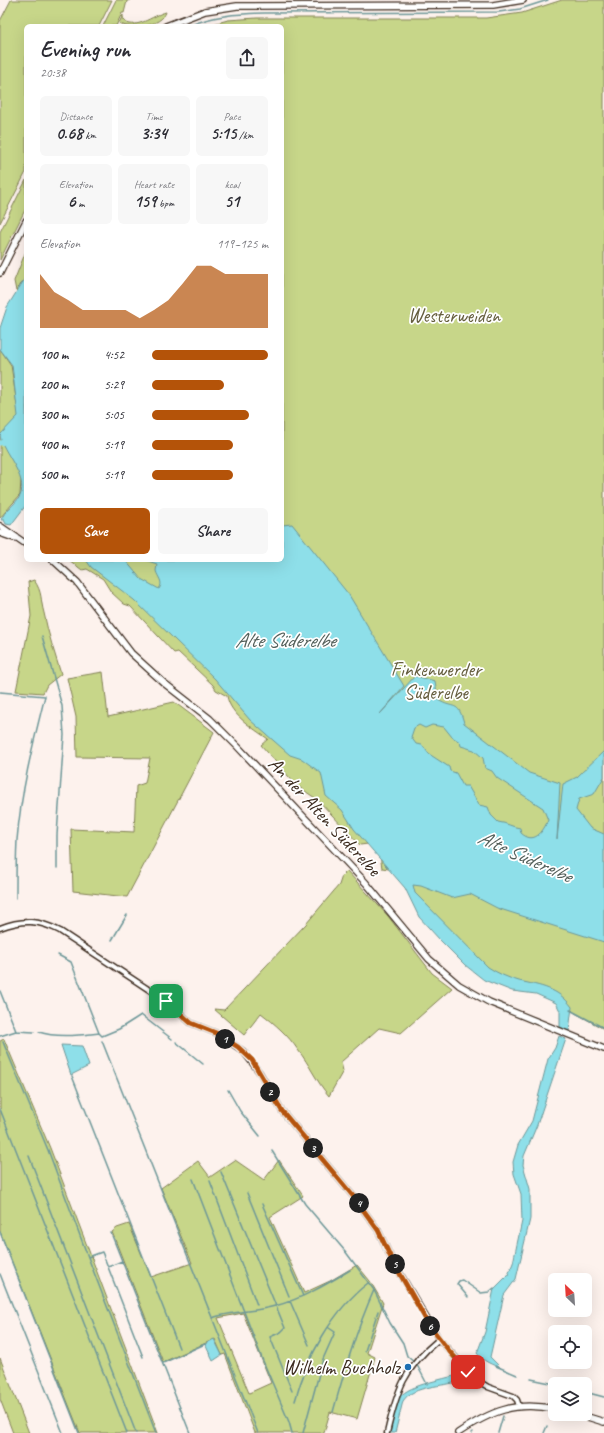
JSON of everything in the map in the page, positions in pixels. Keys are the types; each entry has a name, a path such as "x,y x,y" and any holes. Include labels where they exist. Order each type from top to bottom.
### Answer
{"main road":[{"path":"171,24 205,11 237,6 493,5 523,0"},
{"path":"0,273 24,225"},
{"path":"0,526 24,543"},
{"path":"0,533 18,539"},
{"name":"An der Alten Süderelbe","path":"55,562 77,582 131,652 164,683 199,710 234,742 366,883 420,949 447,976 483,1000 604,1049"},
{"path":"458,1433 488,1414 500,1409 528,1405 548,1408"},
{"path":"592,1418 604,1422"}],"street":[{"path":"0,928 19,922 35,921 60,931 166,1001 191,1023 216,1033 243,1051 260,1073 282,1111 353,1196 378,1230 391,1258 439,1339 475,1379 488,1387 513,1396 517,1400 519,1406"},
{"path":"387,1433 397,1393 412,1364 439,1339"}],"green space":[{"path":"11,0 112,0 100,24 24,24 24,176 0,223 0,21"},
{"path":"116,0 130,0 127,1 124,13 122,13 117,24 104,24"},
{"path":"562,0 604,0 604,1029 575,1013 558,998 494,976 437,924 395,870 382,868 380,856 368,844 360,845 318,800 296,785 261,745 268,739 249,726 237,715 229,703 227,696 216,690 213,685 178,652 174,653 130,606 124,604 111,592 103,579 87,569 82,570 72,562 284,562 284,24 213,24 228,20 257,18 486,18 522,13"},
{"path":"166,12 159,21 152,24 138,24 144,22"},
{"path":"123,15 123,20 127,23 133,24 119,23"},
{"path":"24,184 24,212 0,260 0,232"},
{"path":"24,256 24,280 16,291 14,281"},
{"path":"0,349 11,365 18,411 24,407 24,436 20,495 0,518"},
{"path":"34,580 40,592 48,629 61,674 47,685 43,693 16,691 31,616 28,582"},
{"path":"103,672 108,717 174,702 214,732 127,897 73,891 71,829 134,832 136,786 145,783 150,758 77,757 76,717 67,678"},
{"path":"347,871 388,916 432,973 452,988 401,1033 379,1028 341,1062 343,1071 329,1096 320,1085 290,1039 261,1013 244,1035 214,1009 224,1010 306,924 339,885 342,876"},
{"path":"4,1039 50,1148 158,1433 80,1433 0,1232 0,1041"},
{"path":"235,1160 264,1180 279,1160 303,1196 270,1217 304,1293 330,1281 357,1265 370,1281 383,1303 367,1353 375,1357 357,1419 330,1412 324,1433 255,1433 225,1354 222,1355 215,1339 163,1362 112,1232 117,1228 129,1224 151,1277 192,1263 161,1188 198,1161 210,1177","holes":["243,1313 271,1383 249,1393 218,1318"]},
{"path":"0,1358 29,1433 13,1433 0,1399"}],"water":[{"path":"24,280 24,508 11,525 6,524 4,520 1,520 20,496 22,488 18,472 0,435 18,416 12,365 0,349 0,328 7,307"},
{"name":"Alte Süderelbe","path":"292,524 349,595 404,686 380,714 415,676 435,681 438,700 457,708 460,711 464,723 529,773 560,783 557,839 563,784 577,777 604,751 604,777 594,794 579,799 576,810 590,828 604,834 604,942 497,908 470,894 452,898 421,886 413,885 415,893 488,967 519,981 542,986 555,992 567,1001 572,1007 569,1031 560,1027 560,1011 556,1003 536,994 512,991 484,980 465,965 419,917 405,888 354,829 342,810 326,796 321,773 302,759 290,755 250,720 215,679 134,600 91,567 87,562 127,562 141,579 159,589 161,582 156,571 157,564 151,562 284,562 284,525","holes":["419,725 425,728 432,725 444,727 452,737 460,742 461,746 474,750 483,758 485,768 492,771 497,778 543,808 548,820 544,829 538,836 530,838 521,833 520,828 498,822 491,815 488,807 479,805 468,786 463,786 456,773 450,771 449,767 429,754 422,745 416,744 411,737 414,728"]},
{"path":"559,1036 566,1039 537,1125 524,1156 523,1165 530,1189 530,1219 516,1279 504,1295 490,1357 501,1368 491,1364 477,1353 485,1332 494,1289 508,1275 513,1263 522,1221 521,1194 514,1174 513,1162 518,1145 532,1121 548,1059 555,1048"},
{"path":"61,1045 82,1046 89,1066 71,1075"},
{"path":"214,1339 222,1355 213,1361 205,1344"},
{"path":"463,1373 465,1375 463,1379 462,1377 459,1378 460,1381 421,1389 408,1396 403,1401 395,1433 390,1433 396,1405 400,1397 405,1392 429,1382"}],"waterway":[{"path":"194,24 216,17 254,13 499,12 520,9 548,0"},
{"path":"0,443 9,441"},
{"path":"42,636 62,706 64,735 57,835 57,868"},
{"path":"0,692 45,696 21,804 17,840 16,898"},
{"path":"112,940 127,915"},
{"path":"58,955 71,962 99,1033"},
{"path":"0,991 16,1031"},
{"path":"570,1010 604,1028"},
{"path":"39,1032 53,1035 99,1033 102,1036 119,1029 141,1015 172,1039"},
{"path":"0,1036 16,1031 34,1032"},
{"path":"102,1041 258,1433"},
{"path":"3,1042 48,1150 88,1257 102,1252 108,1267 122,1261"},
{"path":"176,1042 203,1064"},
{"path":"72,1076 179,1348"},
{"path":"228,1090 240,1111 260,1136"},
{"path":"0,1109 127,1433"},
{"path":"272,1151 305,1204 345,1251 374,1290 390,1323 403,1343 407,1356 417,1365 427,1384"},
{"path":"29,1156 136,1433"},
{"path":"221,1172 285,1328 281,1332 270,1337 292,1391"},
{"path":"193,1179 292,1433"},
{"path":"210,1181 257,1305"},
{"path":"247,1193 289,1296"},
{"path":"262,1204 303,1296"},
{"path":"0,1232 79,1433"},
{"path":"111,1233 190,1433"},
{"path":"88,1257 156,1433"},
{"path":"108,1267 143,1357"},
{"path":"212,1318 267,1308 285,1303 314,1291 350,1270"},
{"path":"0,1274 63,1433"},
{"path":"468,1297 457,1284 459,1281 462,1280 481,1293 489,1292 494,1288"},
{"path":"295,1401 306,1368 322,1336 343,1307 368,1283"},
{"path":"333,1412 351,1350 374,1290"},
{"path":"290,1301 309,1345"},
{"path":"365,1351 378,1311"},
{"path":"303,1433 323,1359 335,1332 329,1328"},
{"path":"163,1363 205,1344"},
{"path":"496,1366 517,1375"},
{"path":"531,1379 548,1383"},
{"path":"592,1394 604,1397"},
{"path":"498,1433 503,1416"},
{"path":"544,1433 547,1426"}],"place":[{"name":"Wilhelm Buchholz","path":"408,1367"}],"route":[{"path":"166,1001 188,1021 216,1033 238,1047 252,1060 282,1111 367,1214 386,1244 391,1258 410,1288 429,1325 439,1339 468,1372"}],"park label":[{"name":"Westerweiden","path":"454,315"},
{"name":"Finkenwerder Süderelbe","path":"436,680"}]}
